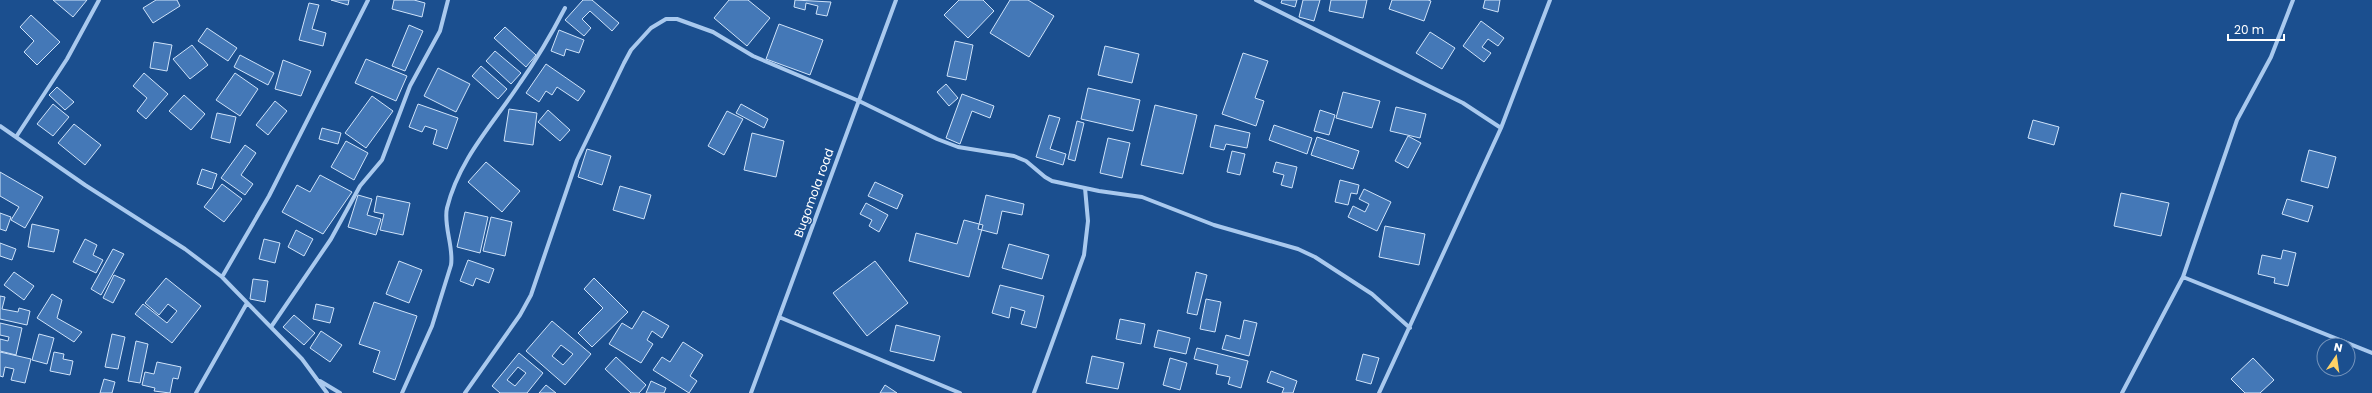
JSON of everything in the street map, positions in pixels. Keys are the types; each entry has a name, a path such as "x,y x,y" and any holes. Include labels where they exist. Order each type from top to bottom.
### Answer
{"street":[{"path":"16,137 67,58 99,0"},
{"path":"222,278 269,196 368,0"},
{"path":"271,327 331,239 360,186 382,160 410,86 440,31 448,0"},
{"name":"Bugomola road","path":"750,393 896,0"},
{"path":"1256,0 1457,100 1501,128"},
{"path":"1379,393 1410,328 1455,225 1501,128 1537,39 1550,0"},
{"path":"2122,393 2183,277 2237,120 2271,57 2293,0"},
{"path":"402,393 432,326 452,266 451,240 446,210 456,184 476,142 521,83 566,8"},
{"path":"465,393 520,316 531,295 577,160 631,50 651,28 666,19 681,19 713,32 753,56 859,101 937,139 958,147 1014,156 1026,161 1048,179 1085,188 1142,197 1214,225 1298,249 1315,257 1372,294 1410,328"},
{"path":"0,126 85,185 185,249 222,278 302,359 327,393"},
{"path":"1034,393 1084,255 1088,221 1085,188"},
{"path":"2183,277 2372,353"},
{"path":"196,393 248,303"},
{"path":"779,317 960,393"},
{"path":"317,380 340,393"}],"building":[{"path":"53,0 87,0 73,17"},
{"path":"156,0 177,0 180,6 153,23 143,8"},
{"path":"331,0 349,0 348,5"},
{"path":"394,0 414,0 425,3 422,17 392,9"},
{"path":"583,0 592,0 619,23 612,31 590,11 582,19 591,28 584,36 565,20"},
{"path":"729,0 748,0 770,18 747,46 714,18"},
{"path":"795,0 831,2 827,16 816,14 818,6 806,3 805,10 794,7"},
{"path":"959,0 983,0 994,11 968,38 944,15"},
{"path":"1010,0 1028,0 1054,16 1029,57 990,33"},
{"path":"1282,0 1297,0 1295,7 1281,3"},
{"path":"1303,0 1320,0 1314,21 1299,17"},
{"path":"1331,0 1367,0 1363,18 1329,11"},
{"path":"1392,0 1431,1 1424,21 1389,9"},
{"path":"1485,0 1500,0 1498,12 1483,8"},
{"path":"309,3 319,5 312,29 326,33 323,46 299,40"},
{"path":"31,15 60,42 37,65 24,52 34,41 20,27"},
{"path":"1481,21 1504,38 1498,46 1488,39 1482,47 1491,53 1484,62 1463,46"},
{"path":"779,24 823,40 810,75 766,59"},
{"path":"409,25 423,31 405,71 392,66"},
{"path":"505,27 536,55 526,67 494,38"},
{"path":"207,28 237,48 228,61 198,41"},
{"path":"559,30 584,40 579,53 566,49 564,56 551,51"},
{"path":"1430,32 1455,48 1442,69 1416,53"},
{"path":"955,41 973,45 966,80 947,76"},
{"path":"154,42 172,45 167,71 150,68"},
{"path":"192,45 208,65 190,79 173,59"},
{"path":"1105,46 1139,54 1132,83 1098,75"},
{"path":"495,51 521,73 511,84 486,61"},
{"path":"1243,53 1268,61 1255,98 1264,101 1256,126 1222,114"},
{"path":"240,55 274,73 268,85 234,67"},
{"path":"366,59 407,76 396,101 355,83"},
{"path":"283,60 311,71 301,96 275,89"},
{"path":"546,64 585,91 578,101 557,87 552,95 546,91 539,102 526,93"},
{"path":"481,66 507,89 498,99 472,76"},
{"path":"438,68 470,84 456,112 424,96"},
{"path":"144,73 168,94 146,119 137,111 147,98 133,86"},
{"path":"235,73 258,89 240,116 216,100"},
{"path":"946,84 958,98 949,106 937,92"},
{"path":"57,87 74,102 65,110 49,95"},
{"path":"1088,88 1140,100 1133,131 1081,119"},
{"path":"1343,92 1380,101 1372,128 1336,118"},
{"path":"962,94 994,106 990,118 972,111 960,144 946,138"},
{"path":"184,95 205,114 191,130 169,111"},
{"path":"372,96 393,111 366,148 345,133"},
{"path":"275,101 287,111 268,135 256,125"},
{"path":"53,104 69,117 53,136 37,124"},
{"path":"418,104 458,118 447,149 433,144 437,130 425,126 422,132 409,127"},
{"path":"741,104 768,119 764,128 736,113"},
{"path":"1155,105 1197,115 1183,174 1141,165"},
{"path":"1396,107 1426,114 1420,138 1390,131"},
{"path":"509,109 537,113 533,145 504,141"},
{"path":"548,110 570,130 560,141 538,122"},
{"path":"1320,110 1335,115 1329,135 1314,131"},
{"path":"727,111 743,119 724,155 708,146"},
{"path":"217,113 236,117 230,143 211,138"},
{"path":"1049,115 1060,118 1050,149 1066,154 1063,165 1036,157"},
{"path":"2033,120 2059,127 2054,145 2028,138"},
{"path":"1077,121 1084,123 1075,161 1068,159"},
{"path":"74,124 101,145 85,165 58,143"},
{"path":"1215,125 1250,133 1247,148 1226,144 1224,150 1210,147"},
{"path":"1274,125 1312,138 1307,154 1269,140"},
{"path":"322,128 341,133 338,144 319,139"},
{"path":"752,133 784,141 776,177 744,170"},
{"path":"1408,136 1421,143 1408,168 1395,161"},
{"path":"1317,137 1359,151 1353,169 1311,155"},
{"path":"1108,138 1130,143 1122,178 1100,173"},
{"path":"346,141 368,153 354,180 331,167"},
{"path":"245,145 256,153 241,175 253,184 245,195 221,178"},
{"path":"587,149 611,156 602,185 578,177"},
{"path":"2309,150 2336,157 2328,188 2301,181"},
{"path":"1232,151 1245,154 1240,175 1227,172"},
{"path":"486,162 520,191 502,212 468,182"},
{"path":"1276,162 1297,167 1292,188 1281,185 1284,175 1273,172"},
{"path":"202,169 217,174 212,189 197,184"},
{"path":"0,172 43,197 25,228 11,220 19,207 0,196"},
{"path":"320,175 352,192 323,234 282,212 297,185 310,192"},
{"path":"1340,180 1359,185 1357,194 1351,193 1348,205 1335,202"},
{"path":"875,182 903,195 897,209 868,196"},
{"path":"222,184 242,199 224,222 204,207"},
{"path":"620,186 651,195 644,219 613,210"},
{"path":"1364,189 1391,202 1377,231 1348,217 1353,206 1365,212 1369,204 1359,199"},
{"path":"2121,193 2169,203 2161,236 2114,226"},
{"path":"358,195 372,199 367,215 381,219 376,235 348,227"},
{"path":"986,195 1024,204 1022,215 1002,211 997,234 978,229"},
{"path":"377,196 410,203 403,235 380,230 384,214 374,212"},
{"path":"2287,199 2313,206 2308,222 2282,214"},
{"path":"866,203 888,215 879,232 869,226 872,220 860,214"},
{"path":"465,212 488,217 480,253 457,247"},
{"path":"0,213 11,217 6,231 0,229"},
{"path":"491,217 512,222 505,256 483,251"},
{"path":"964,220 983,225 969,277 909,261 916,233 957,244"},
{"path":"32,224 59,230 54,252 28,247"},
{"path":"1385,226 1425,234 1419,265 1379,257"},
{"path":"296,230 313,239 304,256 288,247"},
{"path":"85,239 97,245 93,255 103,260 96,273 73,262"},
{"path":"264,239 280,243 275,263 259,259"},
{"path":"0,243 16,249 12,260 0,256"},
{"path":"1009,244 1049,255 1042,279 1002,268"},
{"path":"113,249 124,254 101,295 91,289"},
{"path":"2283,250 2296,253 2288,286 2274,283 2275,278 2258,274 2262,255 2281,259"},
{"path":"468,260 494,269 489,283 476,278 473,286 460,281"},
{"path":"399,261 422,270 409,303 386,294"},
{"path":"875,261 908,303 867,336 833,293"},
{"path":"14,272 34,286 24,300 4,285"},
{"path":"1196,272 1207,275 1197,315 1187,313"},
{"path":"114,275 125,280 113,303 103,298"},
{"path":"166,278 201,306 172,343 135,314 143,304 167,323 177,311 168,304 159,315 145,303"},
{"path":"594,278 628,312 592,347 578,333 603,308 584,289"},
{"path":"253,279 268,281 265,302 250,299"},
{"path":"1000,285 1044,296 1036,328 1021,324 1025,311 1011,307 1009,318 992,313"},
{"path":"52,294 62,300 57,318 82,332 74,342 37,318"},
{"path":"0,296 5,297 2,309 18,312 19,308 30,311 27,325 0,319"},
{"path":"1206,299 1221,302 1215,332 1200,329"},
{"path":"374,302 417,316 395,380 373,372 380,351 359,344"},
{"path":"316,304 334,308 330,323 313,319"},
{"path":"643,311 669,326 662,338 652,331 647,340 653,344 641,363 609,344 622,323 632,329"},
{"path":"294,315 315,333 304,345 283,327"},
{"path":"1120,319 1145,324 1141,344 1116,339"},
{"path":"1244,320 1257,323 1249,356 1222,349 1226,335 1240,339"},
{"path":"552,321 591,354 565,385 526,351","holes":["561,345 573,354 563,365 552,356"]},
{"path":"0,323 22,328 16,355 0,351 0,339 8,341 9,337 0,335"},
{"path":"896,325 940,336 934,361 890,351"},
{"path":"1158,330 1190,338 1186,354 1154,347"},
{"path":"321,331 342,345 330,362 310,348"},
{"path":"39,334 54,338 47,364 32,360"},
{"path":"112,334 125,337 118,369 105,367"},
{"path":"136,341 148,344 140,383 128,381"},
{"path":"683,342 703,355 690,376 697,381 689,393 653,370 662,357 670,362"},
{"path":"1197,348 1248,361 1241,388 1228,384 1230,377 1216,374 1218,365 1194,359"},
{"path":"0,352 31,359 25,383 11,380 14,369 5,367 3,377 0,376"},
{"path":"54,352 64,354 63,359 73,361 70,375 50,371"},
{"path":"519,353 543,373 527,393 500,393 492,386","holes":["518,367 526,373 515,386 507,380"]},
{"path":"1363,354 1379,358 1371,384 1356,380"},
{"path":"1092,356 1124,363 1118,389 1086,383"},
{"path":"616,357 646,385 639,393 631,393 605,369"},
{"path":"1170,358 1187,363 1180,390 1163,385"},
{"path":"2253,358 2274,380 2260,393 2245,393 2231,379"},
{"path":"157,362 181,367 178,379 173,378 170,393 154,391 155,388 142,385 145,372 154,374"},
{"path":"1271,371 1297,381 1293,393 1282,393 1284,388 1267,382"},
{"path":"104,379 115,382 112,393 100,393"},
{"path":"651,381 666,388 664,393 646,393"},
{"path":"546,385 556,393 539,393"},
{"path":"885,385 897,393 880,393"}]}
